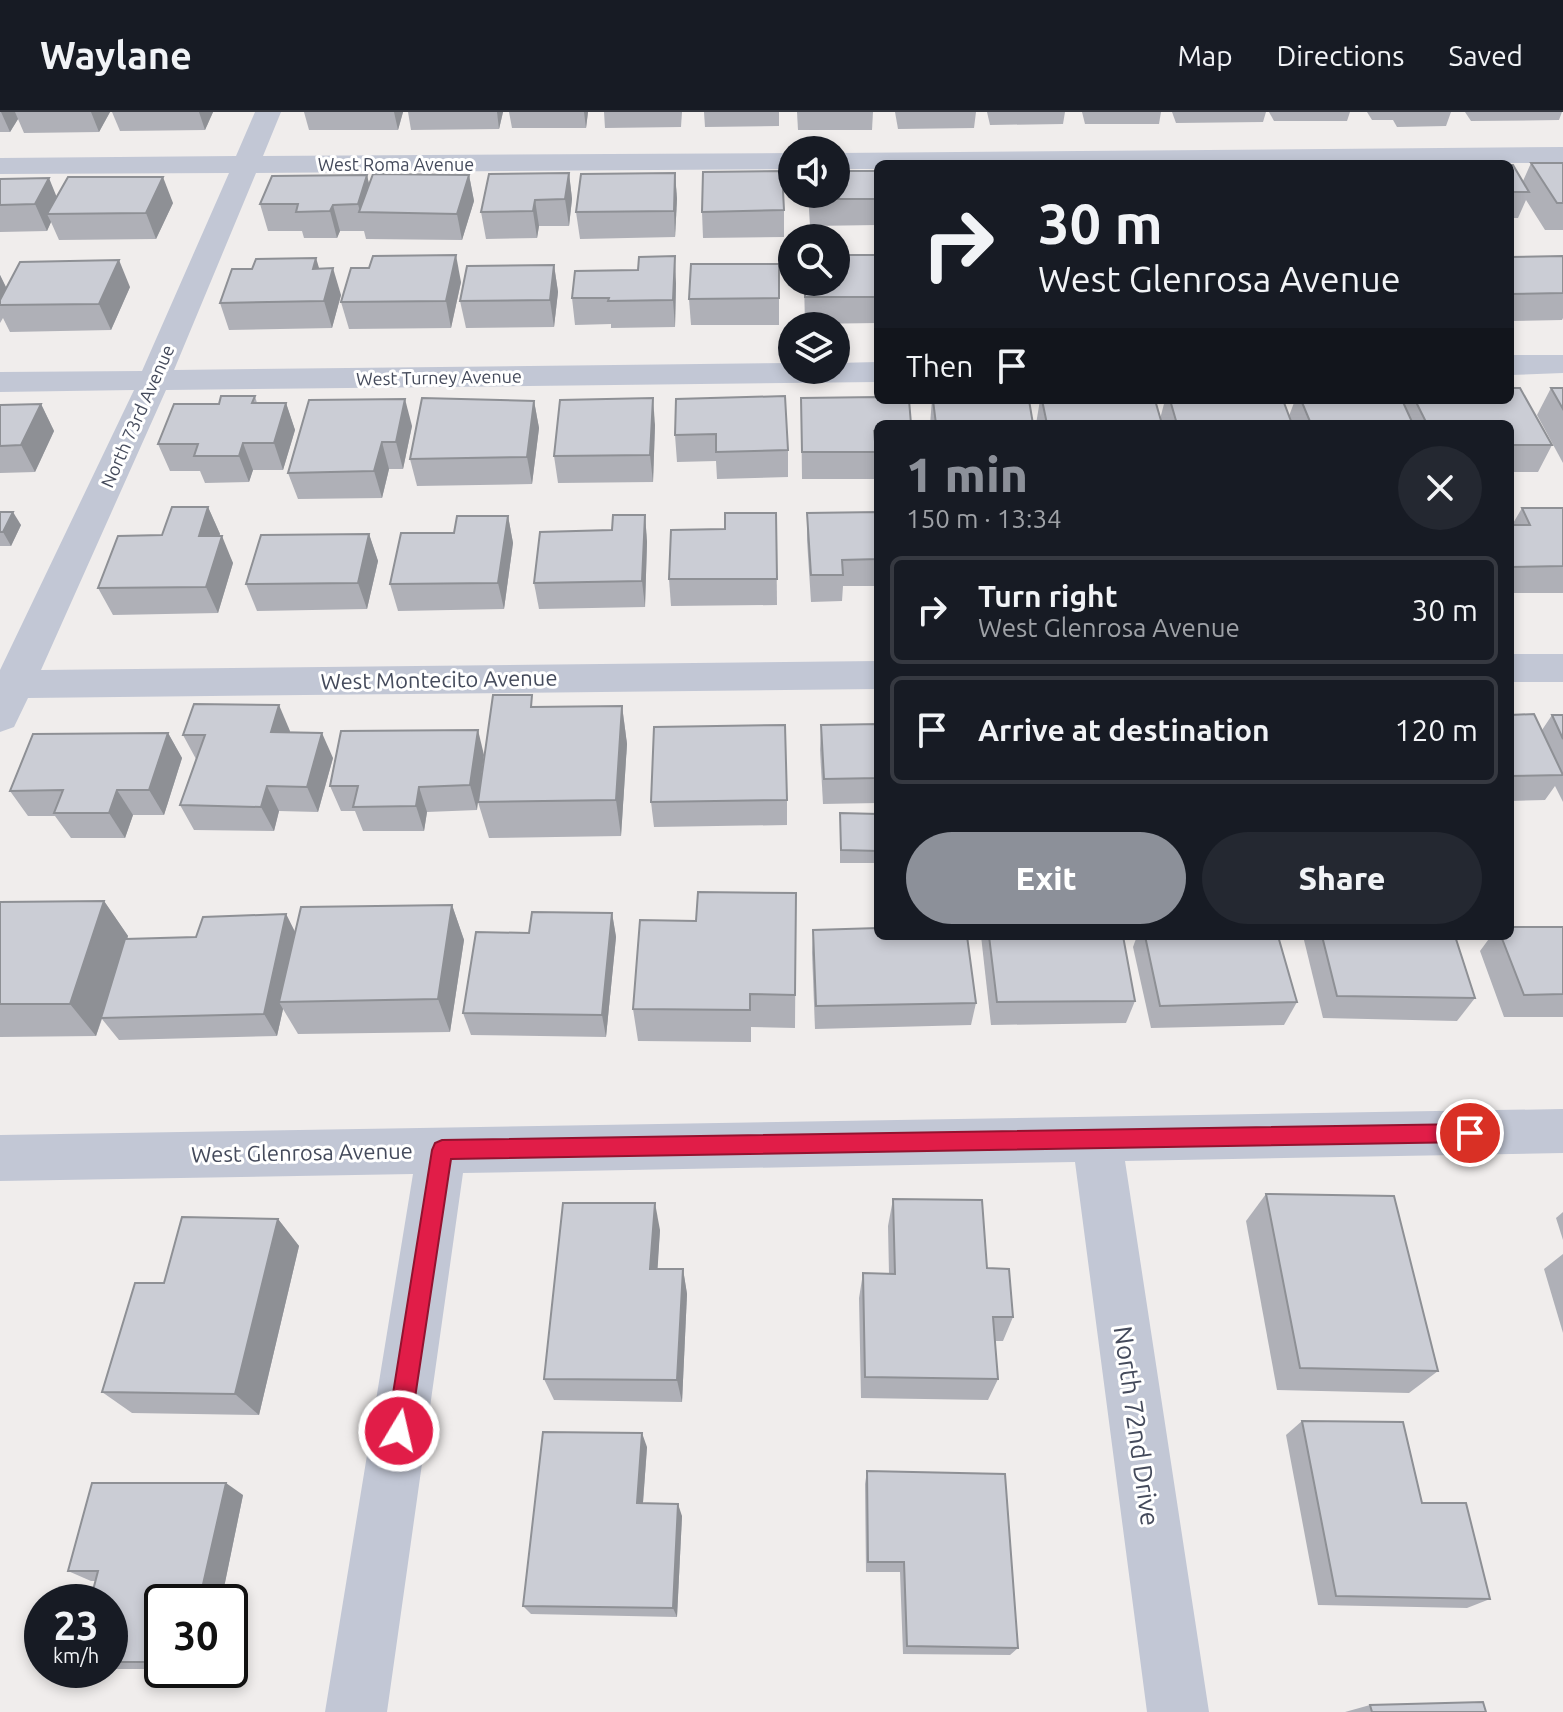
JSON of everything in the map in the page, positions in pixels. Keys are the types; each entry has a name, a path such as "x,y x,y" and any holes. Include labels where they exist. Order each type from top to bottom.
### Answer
{"street":[{"name":"North 73rd Avenue","path":"5,695 154,381 268,112"},
{"path":"957,160 1563,155"},
{"name":"West Roma Avenue","path":"0,166 778,161"},
{"path":"850,161 874,161"},
{"path":"1514,365 1563,364"},
{"name":"West Turney Avenue","path":"0,382 874,372"},
{"path":"1514,668 1563,668"},
{"name":"West Montecito Avenue","path":"5,695 874,675"},
{"name":"West Glenrosa Avenue","path":"0,1158 1563,1131"},
{"name":"North 72nd Drive","path":"1097,1141 1178,1712"},
{"path":"356,1712 442,1150"}],"building":[{"path":"1531,163 1563,163 1563,203 1557,203"},
{"path":"1514,167 1529,192 1514,192"},
{"path":"778,171 778,208 784,210 702,212 703,172"},
{"path":"850,171 874,171 874,199 850,199"},
{"path":"569,173 565,199 535,200 533,211 481,212 489,174"},
{"path":"675,173 674,211 576,212 581,174"},
{"path":"373,174 469,175 457,214 359,212"},
{"path":"367,175 358,204 333,205 330,211 296,212 298,204 260,204 272,176"},
{"path":"68,177 163,177 146,213 47,214"},
{"path":"49,178 35,204 0,205 0,179"},
{"path":"456,255 446,301 341,302 351,268 369,268 373,256"},
{"path":"850,255 874,255 874,297 805,297 850,296"},
{"path":"675,256 673,300 572,298 575,271 638,270 639,257"},
{"path":"1563,256 1563,293 1514,294 1514,257"},
{"path":"316,258 313,269 333,268 324,301 220,303 232,269 252,269 256,259"},
{"path":"119,260 99,304 0,305 20,262"},
{"path":"691,264 778,264 779,298 689,299"},
{"path":"554,265 550,300 460,301 467,266"},
{"path":"1514,388 1520,388 1552,445 1514,445 1514,420 1425,420 1417,404 1514,404"},
{"path":"1551,388 1563,388 1563,409"},
{"path":"221,396 255,396 252,403 286,403 274,443 243,443 239,456 194,456 198,444 158,444 174,404 219,404"},
{"path":"785,396 788,450 716,452 716,434 675,435 676,399"},
{"path":"874,397 874,404 909,404 911,420 874,420 874,452 802,452 801,398"},
{"path":"422,398 534,401 527,457 410,459"},
{"path":"653,398 650,455 554,456 560,400"},
{"path":"405,399 396,442 382,442 374,471 288,473 309,400"},
{"path":"41,404 21,445 0,446 0,405"},
{"path":"934,404 1030,404 1032,420 936,420"},
{"path":"1043,404 1156,404 1161,420 1046,420"},
{"path":"1171,404 1284,404 1290,420 1176,420"},
{"path":"1303,404 1404,404 1411,420 1309,420"},
{"path":"172,507 208,507 199,536 222,536 206,587 98,588 118,536 162,535"},
{"path":"1522,508 1563,508 1563,566 1514,567 1514,525 1530,525"},
{"path":"0,512 13,512 3,532 0,532"},
{"path":"874,512 874,559 842,560 843,575 811,575 807,513"},
{"path":"725,513 776,513 777,579 669,579 671,530 725,529"},
{"path":"613,515 645,515 642,581 534,583 540,532 612,530"},
{"path":"457,516 508,516 498,583 390,584 401,533 454,533"},
{"path":"369,534 358,583 246,584 261,535"},
{"path":"493,695 532,695 531,707 622,706 616,800 478,802"},
{"path":"194,704 279,705 271,732 322,733 307,787 267,786 261,807 180,805 205,735 183,735"},
{"path":"1534,714 1563,775 1514,776 1514,715"},
{"path":"1552,715 1563,715 1563,739"},
{"path":"874,724 874,778 824,779 821,725"},
{"path":"785,725 787,800 651,802 654,727"},
{"path":"478,730 470,785 419,787 416,806 353,807 358,786 330,786 341,731"},
{"path":"168,733 149,790 117,790 109,813 54,813 63,790 10,791 33,734"},
{"path":"840,813 874,814 874,851 841,850"},
{"path":"698,892 796,893 795,995 750,994 750,1010 633,1009 640,920 696,921"},
{"path":"104,901 70,1004 0,1004 0,902"},
{"path":"452,905 438,999 279,1002 301,907"},
{"path":"532,912 612,913 602,1015 463,1013 476,932 529,933"},
{"path":"286,914 264,1014 101,1018 125,939 196,937 203,917"},
{"path":"1514,927 1563,927 1563,994 1524,995 1503,940 1514,940"},
{"path":"874,928 874,940 968,940 976,1003 816,1006 813,930"},
{"path":"989,940 1124,940 1135,1001 997,1002"},
{"path":"1146,940 1279,940 1297,1002 1160,1006"},
{"path":"1323,940 1456,940 1475,998 1337,996"},
{"path":"1266,1194 1394,1196 1438,1371 1300,1368"},
{"path":"893,1199 982,1200 987,1268 1009,1269 1013,1317 993,1317 998,1379 865,1377 863,1273 895,1274"},
{"path":"563,1203 655,1203 650,1269 683,1269 677,1380 544,1379"},
{"path":"182,1217 278,1219 235,1394 102,1392 135,1283 164,1283"},
{"path":"1302,1421 1403,1422 1422,1503 1466,1503 1490,1599 1336,1596"},
{"path":"543,1432 642,1433 637,1503 678,1504 673,1608 523,1606"},
{"path":"867,1471 1005,1474 1018,1648 907,1646 904,1562 868,1562"},
{"path":"92,1483 226,1483 203,1584 144,1584 144,1662 128,1662 128,1584 95,1584 98,1571 68,1571"},
{"path":"1483,1702 1486,1712 1372,1712 1370,1705"}],"route":[{"path":"399,1431 442,1150 1470,1133"}]}
